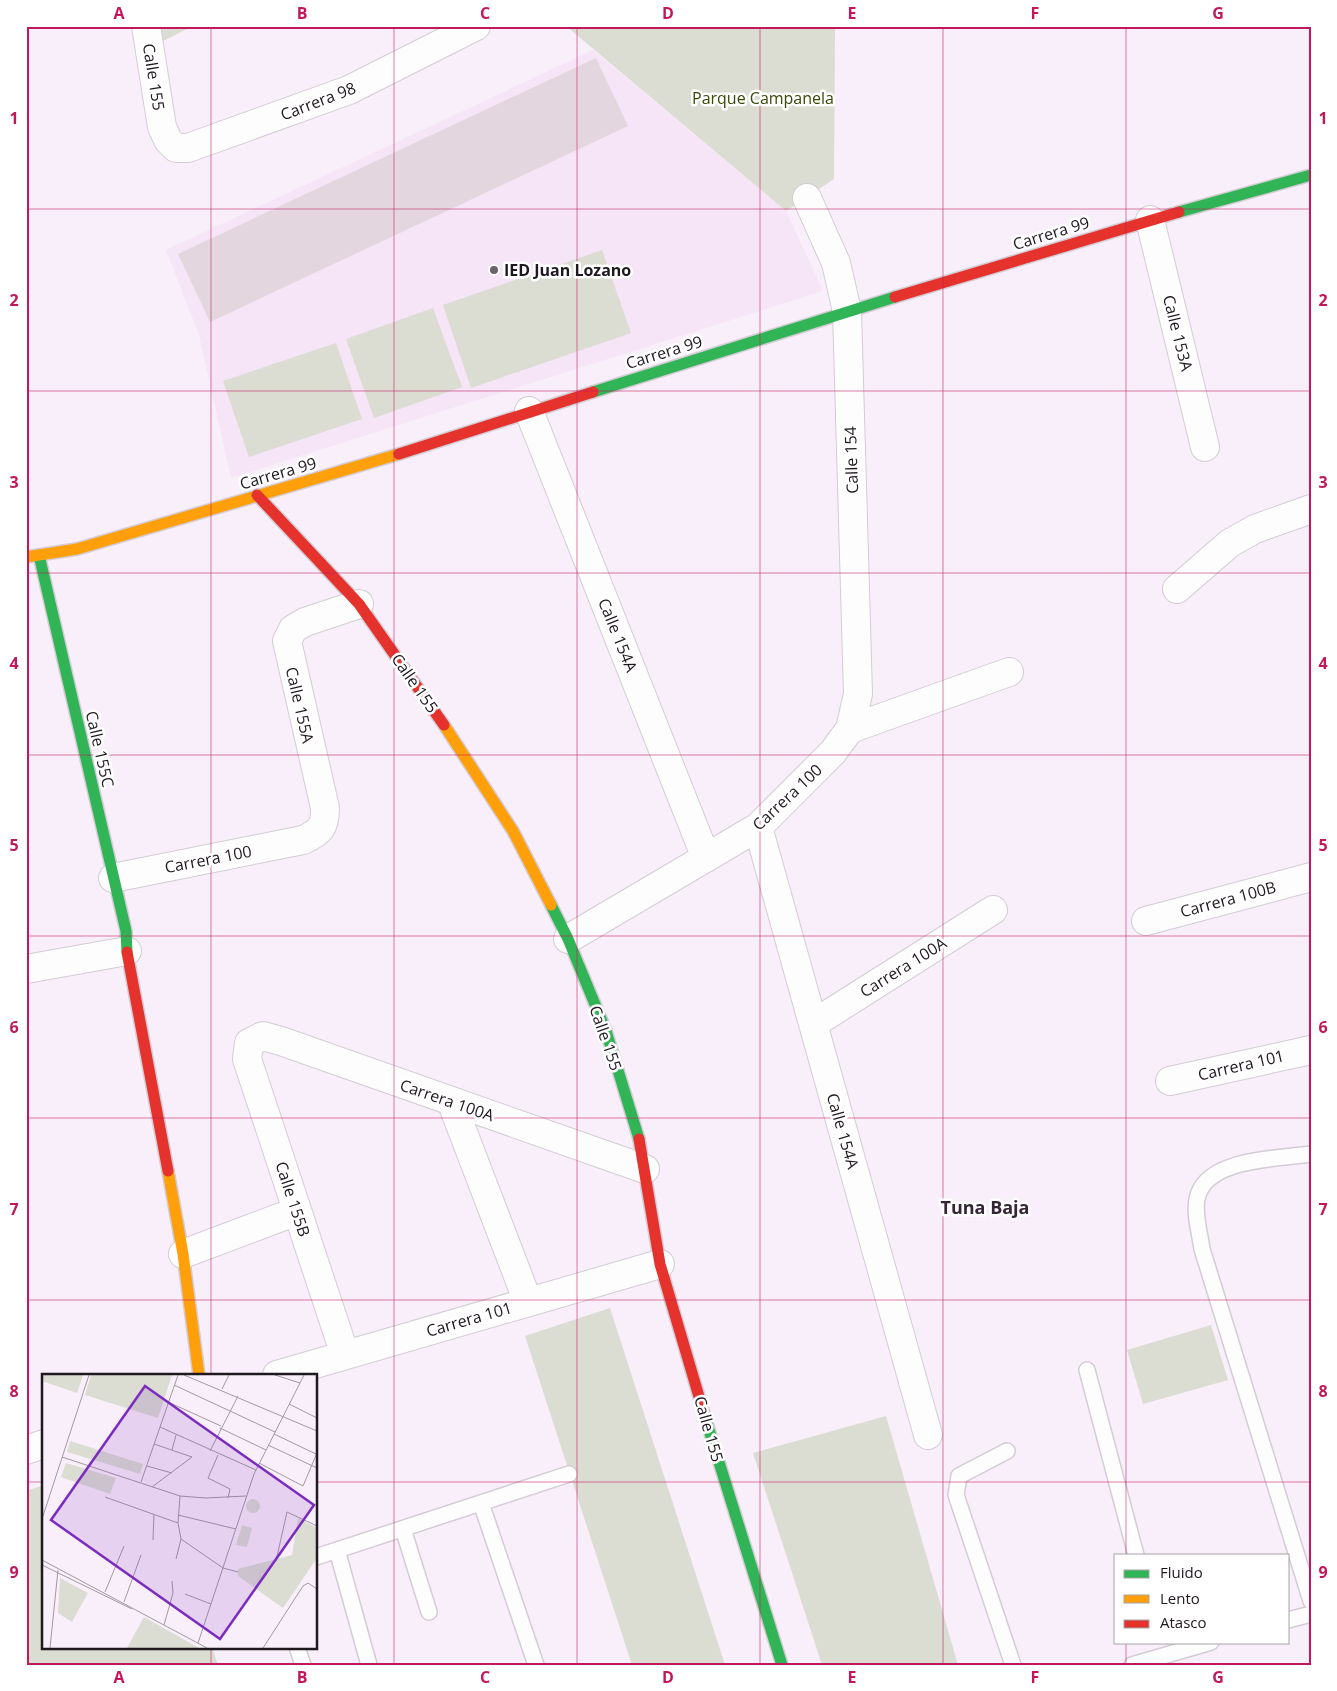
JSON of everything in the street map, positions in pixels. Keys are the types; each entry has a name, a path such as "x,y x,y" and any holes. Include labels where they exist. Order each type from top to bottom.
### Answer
{"street":[{"name":"Calle 155","path":"146,26 162,128"},
{"name":"Carrera 98","path":"162,128 168,140 176,148 188,148 349,90 476,26"},
{"name":"Carrera 99","path":"26,557 77,549 257,495 338,473 847,311 1150,220 1311,175"},
{"name":"Calle 154","path":"807,198 836,264 847,311 858,694 850,730"},
{"name":"Calle 153A","path":"1150,220 1205,447"},
{"name":"Calle 154A","path":"529,411 706,858"},
{"name":"Calle 155","path":"257,495 359,604 462,751 513,831 568,938 606,1031 641,1147 660,1264 714,1449 782,1665"},
{"path":"1177,589 1230,543 1255,529 1311,509"},
{"name":"Calle 155C","path":"39,555 126,931 127,951 183,1254 199,1374"},
{"name":"Calle 155A","path":"303,840 318,833 325,821 324,808 287,641 293,629 305,622 359,604"},
{"path":"850,730 1009,672"},
{"name":"Carrera 100","path":"568,938 758,827 833,752 850,730"},
{"name":"Calle 154A","path":"758,827 928,1435"},
{"name":"Carrera 100","path":"113,878 303,840"},
{"name":"Carrera 100B","path":"1146,921 1311,877"},
{"name":"Carrera 100A","path":"813,1024 992,910"},
{"path":"26,969 127,951"},
{"name":"Carrera 100A","path":"249,1043 263,1036 281,1041 645,1169"},
{"name":"Calle 155B","path":"249,1043 247,1059 345,1355"},
{"name":"Carrera 101","path":"1170,1081 1311,1050"},
{"path":"451,1101 528,1302"},
{"path":"183,1254 297,1211"},
{"name":"Carrera 101","path":"280,1374 660,1264"},
{"path":"26,1450 42,1445"}],"lane":[{"path":"1311,1154 1228,1166 1206,1179 1197,1199 1202,1249 1311,1601"},
{"path":"1086,1370 1136,1554"},
{"path":"1007,1451 959,1476 956,1495 1012,1665"},
{"path":"318,1556 569,1474"},
{"path":"481,1503 536,1665"},
{"path":"404,1529 429,1612"},
{"path":"337,1550 368,1665"},
{"path":"1290,1619 1311,1614"},
{"path":"1132,1665 1161,1649 1197,1644"},
{"path":"297,1648 303,1665"}],"shaded area":[{"name":"IED Juan Lozano","path":"593,50 786,211 823,291 231,478 199,335 166,250"}],"green space":[{"path":"161,26 193,26 163,41"},
{"name":"Parque Campanela","path":"566,26 835,26 834,179 786,211"},
{"path":"602,250 631,333 471,388 443,305"},
{"path":"433,308 462,387 374,418 346,339"},
{"path":"336,343 362,419 249,457 223,381"},
{"path":"610,1308 725,1665 632,1665 525,1336"},
{"path":"1211,1325 1228,1380 1143,1404 1127,1350"},
{"path":"886,1416 958,1665 822,1665 753,1453"},
{"path":"42,1486 42,1648 212,1648 218,1665 26,1665 26,1491"}],"building":[{"path":"596,58 628,126 210,322 178,254"}],"traffic: fast":[{"path":"1179,212 1311,175"},
{"path":"593,392 895,297"},
{"path":"39,555 126,931 127,952"},
{"path":"551,905 568,939 606,1031 639,1139"},
{"path":"705,1417 782,1665"}],"traffic: slow":[{"path":"26,557 77,549 399,454"},
{"path":"444,725 513,831 551,905"},
{"path":"168,1171 183,1254 199,1374"}],"traffic: jam":[{"path":"895,297 1179,212"},
{"path":"399,454 593,392"},
{"path":"257,495 359,604 444,725"},
{"path":"127,952 168,1171"},
{"path":"639,1139 660,1264 705,1417"}],"place":[{"name":"IED Juan Lozano","path":"494,270"}],"district":[{"name":"Tuna Baja","path":"985,1207"}]}
